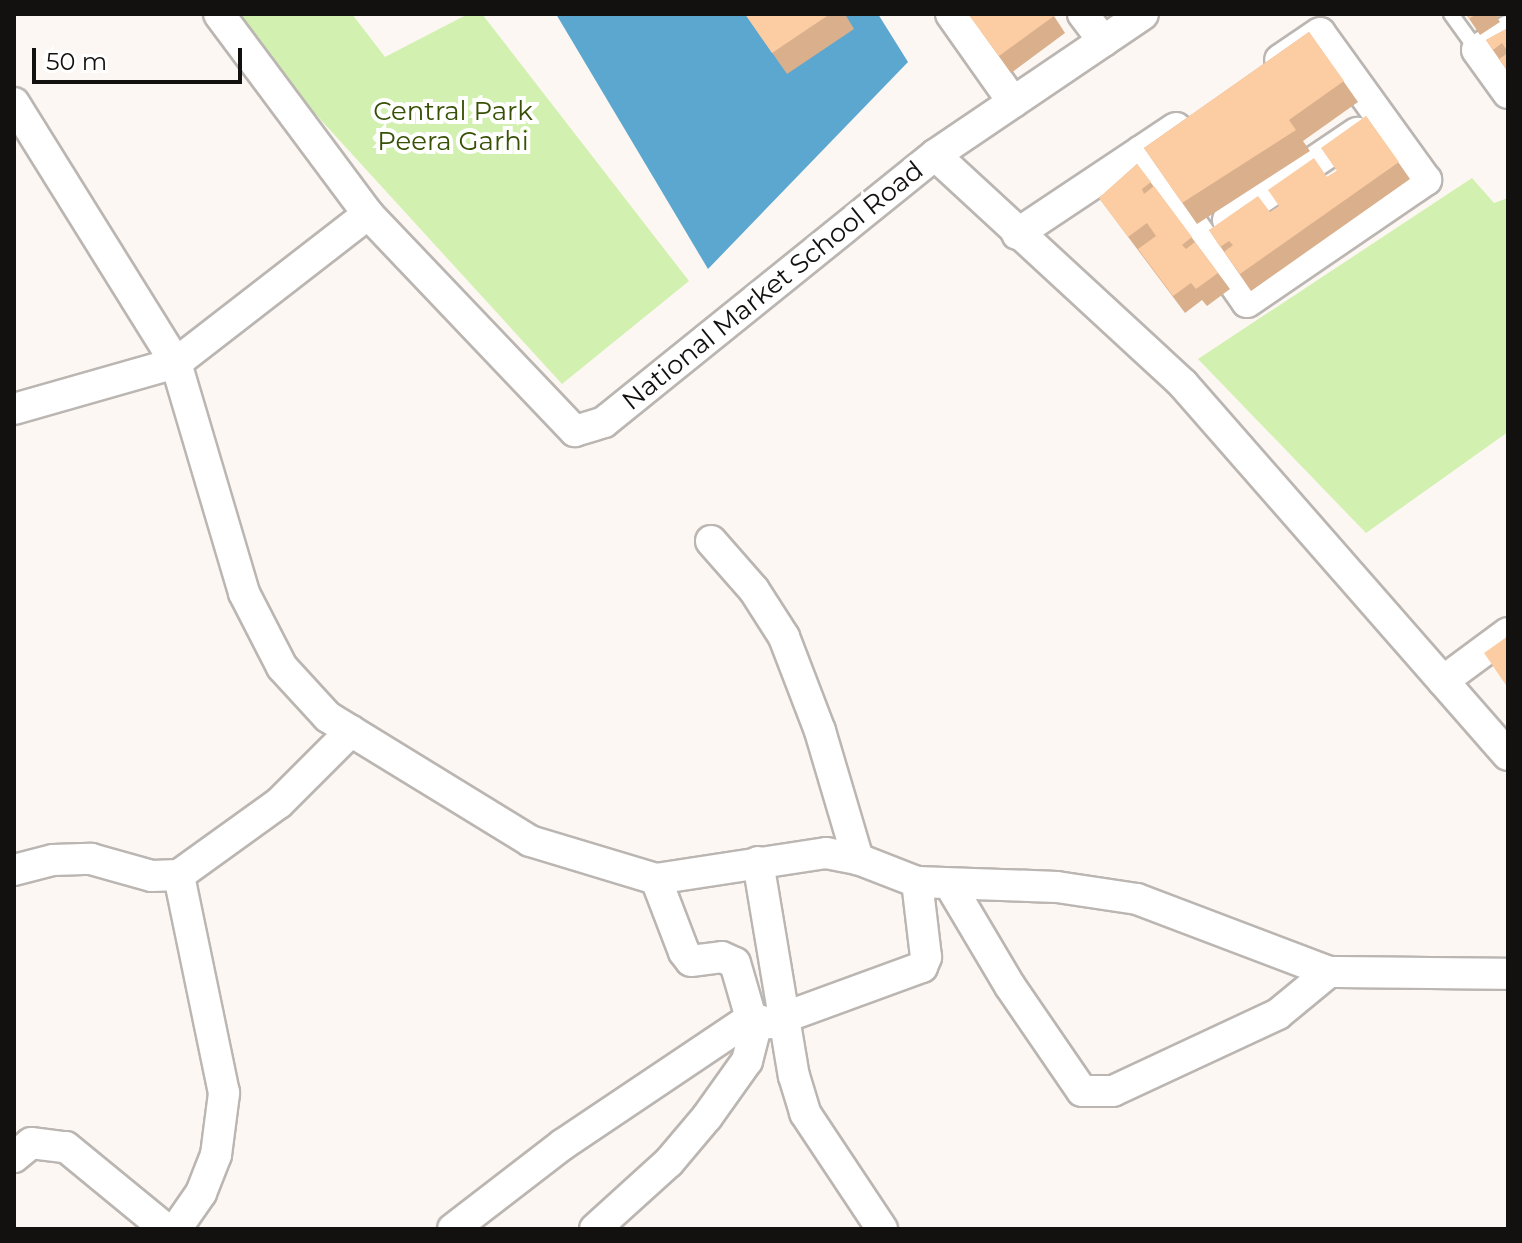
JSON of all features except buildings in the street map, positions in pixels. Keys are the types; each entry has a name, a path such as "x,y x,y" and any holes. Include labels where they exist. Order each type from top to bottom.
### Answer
{"street":[{"name":"National Market School Road","path":"219,14 368,214 566,424 587,431 935,155 1017,234 1183,384 1507,752"},
{"path":"951,14 1013,102"},
{"path":"1083,14 1103,41"},
{"path":"935,155 1143,14"},
{"path":"1508,31 1477,50 1508,93"},
{"path":"1141,151 1247,302 1426,180 1320,33 1256,75"},
{"path":"14,103 176,363 244,593 263,637 304,692 351,731 530,841 656,879 826,853 858,859 917,882 1070,888 1137,899 1329,972 1508,974"},
{"path":"1017,234 1205,109"},
{"path":"1202,238 1381,116"},
{"path":"14,409 176,363 368,214"},
{"path":"711,541 754,590 784,637 820,731 858,859"},
{"path":"1443,681 1508,633"},
{"path":"14,870 53,860 91,859 152,876 179,875 279,803 351,731"},
{"path":"595,1229 669,1162 707,1117 747,1061 765,1019 758,862"},
{"path":"176,1229 201,1193 216,1155 224,1093 179,875"},
{"path":"656,879 684,952 691,961 722,957 735,963 765,1019 805,1113 882,1229"},
{"path":"453,1229 562,1145 765,1019 922,967 926,957 917,882"},
{"path":"950,885 1010,986 1082,1091 1113,1091 1278,1014 1329,972"},
{"path":"14,1157 31,1143 66,1147 166,1229"}],"lane":[{"path":"1451,14 1477,50"}],"green space":[{"name":"Central Park Peera Garhi","path":"224,14 352,14 385,57 468,14 482,14 689,281 562,384"},
{"path":"1472,178 1494,203 1508,198 1508,432 1366,533 1198,359"}],"water":[{"path":"556,14 878,14 908,62 708,269"}]}
